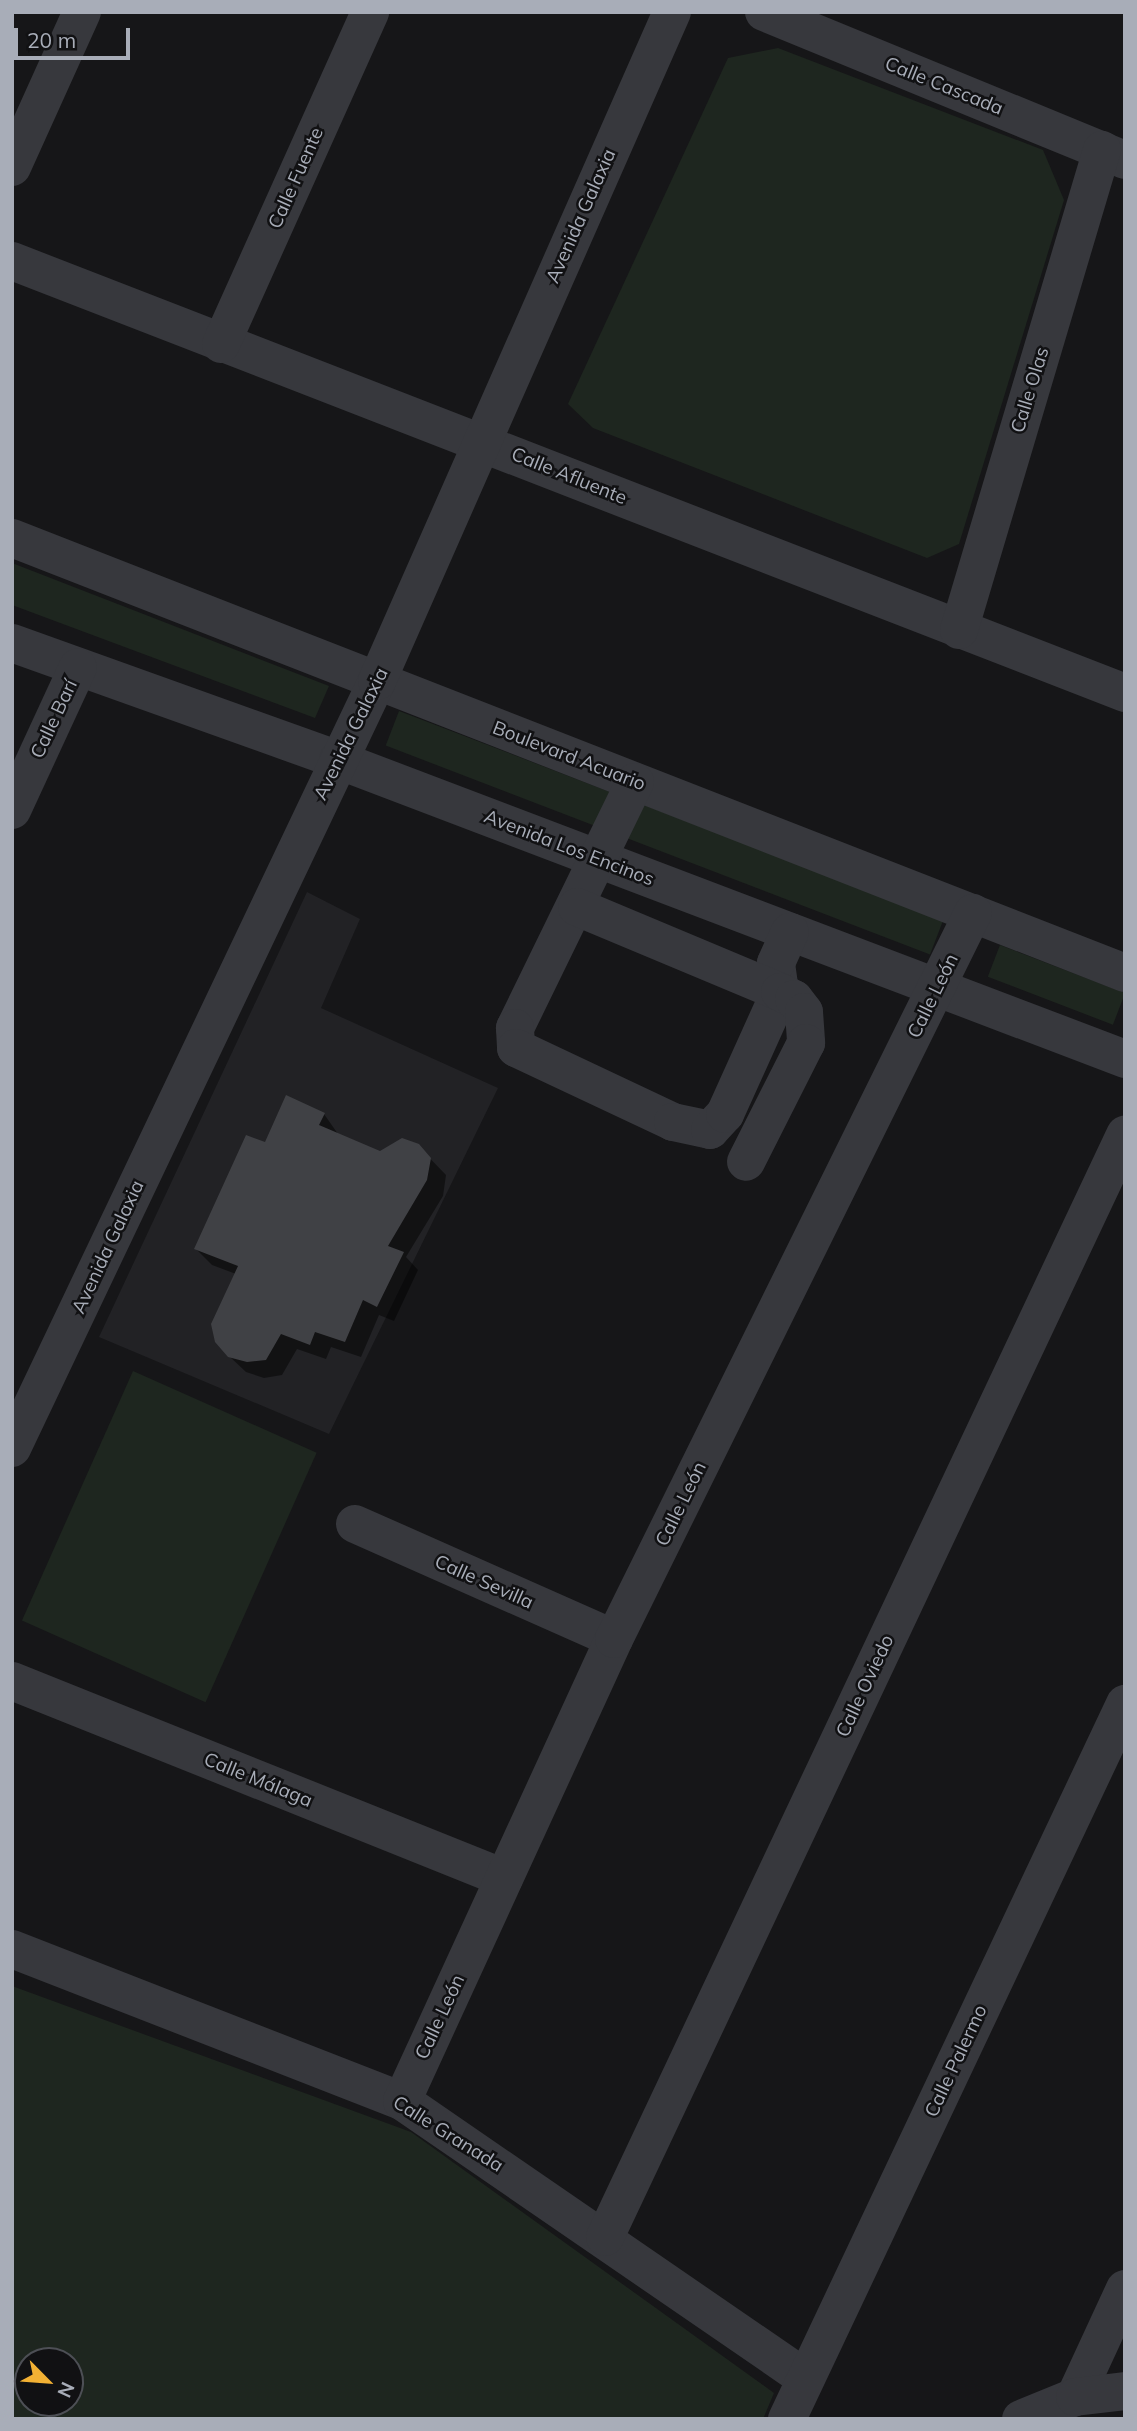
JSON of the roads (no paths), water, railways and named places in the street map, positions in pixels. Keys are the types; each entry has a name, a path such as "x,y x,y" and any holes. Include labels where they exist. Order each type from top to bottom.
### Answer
{"street":[{"path":"12,167 82,12"},
{"name":"Calle Fuente","path":"221,344 370,12"},
{"name":"Avenida Galaxia","path":"12,1448 377,681 480,440 672,12"},
{"name":"Calle Cascada","path":"764,12 1113,155"},
{"name":"Calle Olas","path":"959,630 1113,155"},
{"name":"Calle Afluente","path":"12,261 221,344 480,440 1125,693"},
{"name":"Boulevard Acuario","path":"12,538 1125,973"},
{"name":"Avenida Los Encinos","path":"12,643 338,760 1125,1059"},
{"name":"Calle Barí","path":"12,810 78,667"},
{"path":"635,782 577,907 515,1028 516,1048 673,1122 710,1130 719,1122 780,992 776,963 790,932"},
{"path":"577,907 780,992 794,999 804,1012 806,1043 746,1161"},
{"name":"Calle León","path":"402,2101 614,1639 973,913"},
{"name":"Calle Oviedo","path":"605,2236 1125,1135"},
{"name":"Calle Sevilla","path":"355,1524 614,1639"},
{"name":"Calle Málaga","path":"12,1681 504,1878"},
{"name":"Calle Palermo","path":"787,2419 1125,1704"},
{"name":"Calle Granada","path":"12,1949 402,2101 605,2236 805,2378"},
{"path":"1074,2396 1125,2289"},
{"path":"1021,2419 1074,2396 1125,2390"}]}
